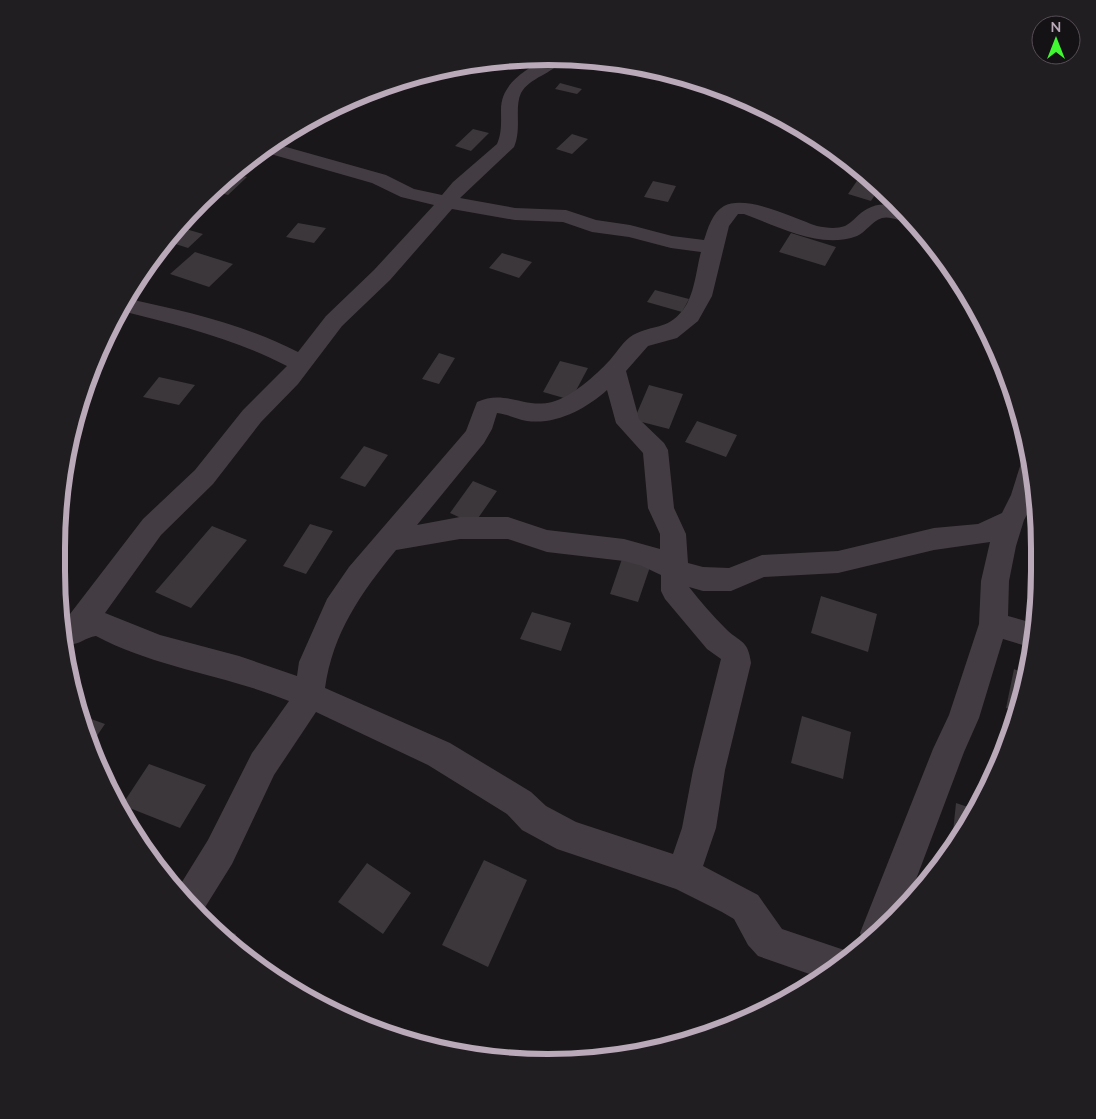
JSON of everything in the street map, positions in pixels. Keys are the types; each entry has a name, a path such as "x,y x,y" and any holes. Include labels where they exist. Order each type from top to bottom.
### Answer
{"street":[{"path":"69,630 149,531 204,477 252,416 301,362 334,321 382,276 460,186 505,147 510,136 510,104 513,92 527,77 546,65"},
{"path":"275,150 380,179 408,193 447,202 514,214 566,216 592,226 630,231 671,242 712,247"},
{"path":"192,897 220,852 263,764 309,697 314,662 330,620 359,575 390,540 480,429 487,406 497,404 535,412 569,405 594,390 627,358 638,342 667,334 697,310 703,293 712,247 725,216 735,208 746,208 814,232 828,234 851,232 874,213 897,214"},
{"path":"130,306 195,321 266,345 301,362"},
{"path":"614,370 628,422 655,450 660,508 673,534 675,591 716,640 729,647 735,655 736,663 709,770 699,828 683,874"},
{"path":"883,919 945,758 964,718 993,624 995,580 1011,520 1024,496 1027,484"},
{"path":"390,540 460,528 496,526 522,531 547,541 642,554 660,561 674,570 703,579 731,579 762,566 838,562 934,539 982,534 1011,520"},
{"path":"993,624 1027,634"},
{"path":"69,631 104,625 116,632 160,648 240,669 357,715 439,754 519,804 534,818 568,838 683,874 746,907 761,932 772,943 830,963"}],"building":[{"path":"560,83 582,89 577,94 555,89"},
{"path":"331,117 312,129 310,128"},
{"path":"473,129 489,133 471,151 455,146"},
{"path":"572,134 588,139 572,154 556,149"},
{"path":"241,176 247,177 228,195 221,193"},
{"path":"858,179 876,194 871,201 848,194"},
{"path":"653,181 676,186 668,202 644,197"},
{"path":"298,223 326,228 314,243 286,237"},
{"path":"186,229 203,234 188,248 174,243"},
{"path":"791,233 836,247 825,266 779,252"},
{"path":"195,252 233,264 209,287 170,274"},
{"path":"502,253 532,262 519,278 489,268"},
{"path":"655,290 689,299 682,312 647,302"},
{"path":"439,353 455,358 439,384 422,379"},
{"path":"560,361 588,368 571,400 543,392"},
{"path":"159,377 195,385 179,405 143,397"},
{"path":"649,385 683,394 669,429 634,420"},
{"path":"697,421 737,435 726,457 685,442"},
{"path":"364,446 388,455 365,487 340,478"},
{"path":"473,481 497,491 474,524 450,513"},
{"path":"310,524 333,531 306,574 283,566"},
{"path":"212,526 247,540 191,608 155,592"},
{"path":"623,556 651,564 638,602 610,594"},
{"path":"821,596 877,614 868,652 811,633"},
{"path":"532,612 571,623 561,651 520,639"},
{"path":"1014,669 1020,672 1010,710 1006,708"},
{"path":"802,716 851,732 843,779 791,763"},
{"path":"88,718 105,724 95,738"},
{"path":"149,764 206,785 180,828 127,807 124,802"},
{"path":"956,803 969,807 954,832"},
{"path":"484,860 527,880 488,967 442,945"},
{"path":"367,863 411,893 383,934 338,902"},
{"path":"227,931 236,934 234,938"}]}
